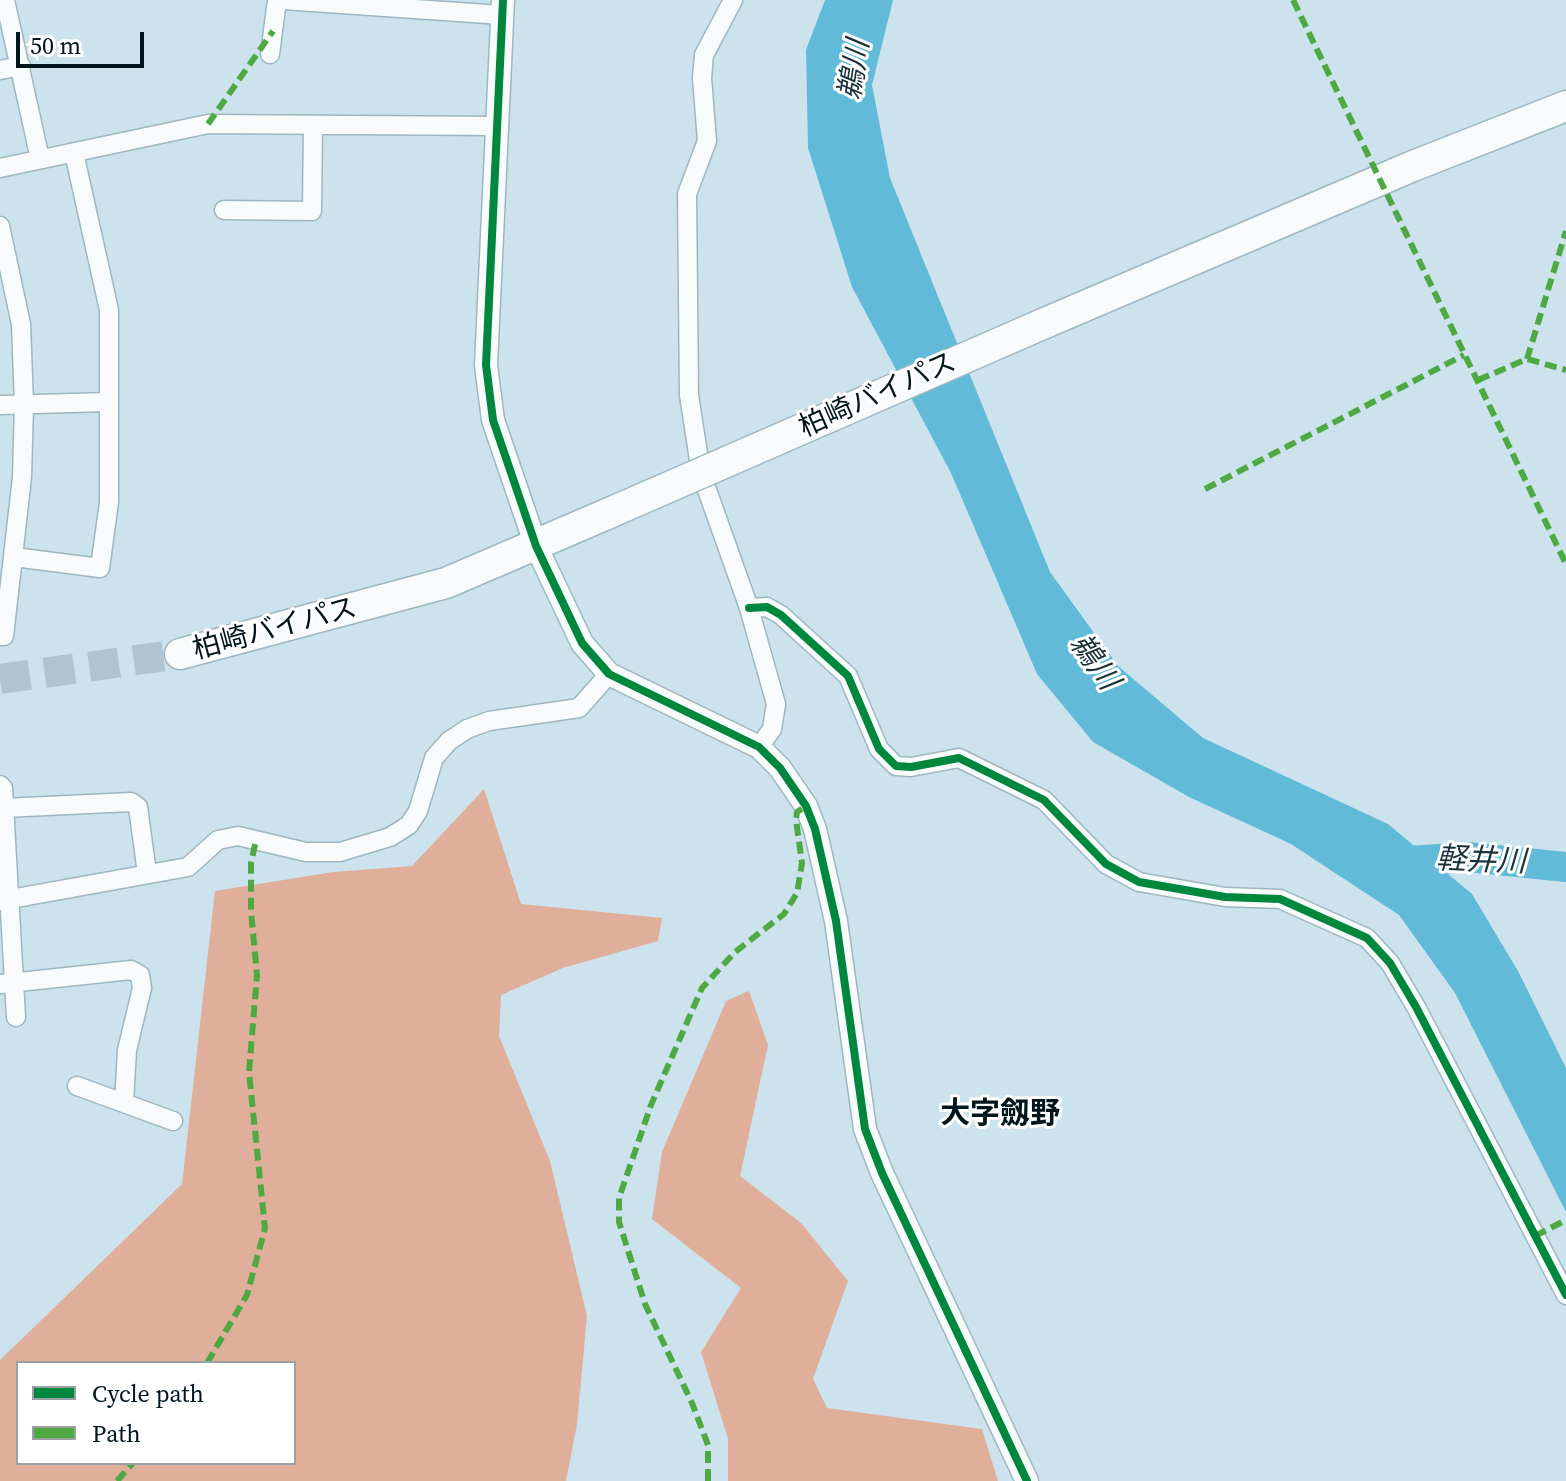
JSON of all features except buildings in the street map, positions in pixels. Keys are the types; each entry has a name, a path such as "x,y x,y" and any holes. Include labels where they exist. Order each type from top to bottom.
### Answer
{"highway":[{"name":"柏崎バイパス","path":"180,654 311,622 446,583 1413,166 1566,106"}],"street":[{"path":"5,0 40,159"},
{"path":"270,54 280,0 502,8 486,365 493,420 536,546 582,643 609,674 759,747 780,768 806,806 815,829 836,921 861,1111 871,1146 1027,1481"},
{"path":"733,0 704,55 702,78 707,141 687,194 686,291 695,450 749,608 776,704 772,729 759,747"},
{"path":"0,70 21,66"},
{"path":"0,168 208,124 496,126"},
{"path":"224,210 312,211 313,125"},
{"path":"14,557 100,568 109,502 109,310 74,153"},
{"path":"0,226 21,324 24,404 22,477 14,557 4,636 0,636"},
{"path":"0,405 108,402"},
{"path":"749,608 767,607 781,615 848,676 879,749 896,766 911,767 959,758 1044,800 1106,864 1139,882 1225,897 1280,899 1367,938 1390,963 1416,1007 1566,1295"},
{"path":"4,900 188,867 218,840 238,836 306,852 340,852 390,837 409,825 418,811 434,758 449,741 467,729 489,721 579,708 609,674"},
{"path":"0,785 4,808 6,984 16,1017"},
{"path":"4,808 131,802 138,807 147,873"},
{"path":"6,984 131,970 140,975 142,988 127,1050 124,1103"},
{"path":"77,1086 173,1121"}],"shaded area":[{"path":"484,789 521,904 662,918 658,941 563,968 501,995 499,1036 550,1161 587,1316 577,1424 566,1481 0,1481 0,1360 182,1184 215,891 333,872 412,866"},
{"path":"749,991 768,1045 740,1176 801,1223 848,1281 813,1379 827,1408 982,1429 998,1481 728,1481 728,1439 701,1352 741,1288 652,1219 662,1152 726,1001"}],"water":[{"name":"鵜川","path":"825,0 893,0 872,85 890,178 1050,572 1118,666 1203,738 1388,824 1472,894 1518,971 1566,1068 1566,1212 1455,993 1399,915 1291,844 1189,797 1093,742 1037,674 951,473 852,287 808,148 806,50"}],"waterway":[{"name":"軽井川","path":"1395,862 1468,857 1566,867"}],"tunnel":[{"path":"0,679 180,654"}],"marked path":[{"path":"1293,0 1566,564"},
{"path":"208,124 273,31"},
{"path":"1527,359 1566,231"},
{"path":"1205,489 1464,355"},
{"path":"1478,380 1527,359 1566,370"},
{"path":"708,1481 708,1445 692,1403 645,1304 619,1222 619,1198 651,1105 702,988 735,952 784,914 797,893 802,863 796,820 797,812 806,806"},
{"path":"208,1361 247,1295 265,1228 249,1072 257,975 251,911 251,863 256,840"},
{"path":"1535,1236 1566,1220"},
{"path":"117,1481 131,1465"}],"cycle path":[{"path":"503,0 486,365 493,420 536,546 582,643 609,674 759,747 780,768 806,806 815,829 836,921 865,1129 882,1173 1027,1481"},
{"path":"749,608 767,607 781,615 848,676 879,749 896,766 911,767 959,758 1044,800 1106,864 1139,882 1225,897 1280,899 1367,938 1390,963 1416,1007 1566,1295"}],"district":[{"name":"大字劔野","path":"1000,1115"}]}
